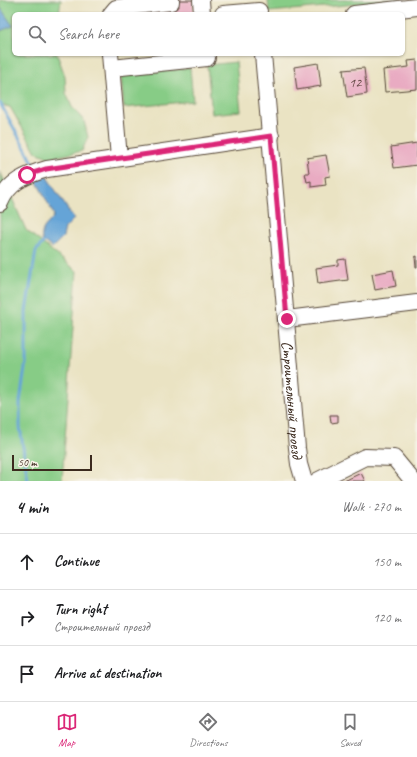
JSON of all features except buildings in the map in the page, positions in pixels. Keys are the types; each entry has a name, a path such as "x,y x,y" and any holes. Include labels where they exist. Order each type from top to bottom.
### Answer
{"street":[{"path":"113,12 116,8 172,2 171,0"},
{"path":"201,0 202,12"},
{"path":"372,12 417,7"},
{"path":"235,12 259,8"},
{"path":"119,158 111,61 207,58 206,56"},
{"name":"Строительный проезд","path":"263,56 297,448 299,464 304,481"},
{"path":"0,203 4,194 14,182 29,174 46,169 271,136"},
{"path":"287,319 417,304"},
{"path":"317,481 365,456 394,458 413,481"}],"green space":[{"path":"0,0 61,0 59,12 12,12 12,26 0,7"},
{"path":"268,0 401,0 269,12"},
{"path":"12,26 12,56 58,56 65,76 66,93 72,107 84,121 88,137 82,151 50,158 36,152 10,107 0,105 0,31"},
{"path":"236,62 241,111 212,114 207,65"},
{"path":"190,68 193,101 124,108 121,76"},
{"path":"0,171 26,230 77,271 62,481 0,481"}],"water":[{"path":"0,7 12,26 0,31"},
{"path":"44,176 47,177 74,219 65,228 63,237 52,248 42,240 42,231 54,215 37,182 37,179"}],"waterway":[{"path":"0,103 36,168"},
{"path":"28,481 20,427 20,402 26,361 26,311 36,251 45,240"}],"route":[{"path":"27,175 46,169 271,136 287,319"}]}
